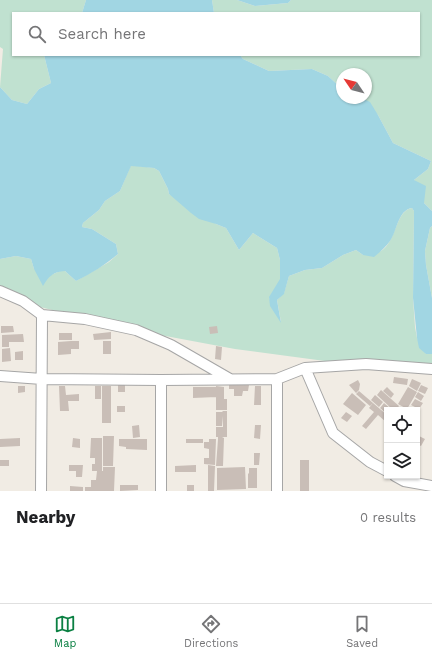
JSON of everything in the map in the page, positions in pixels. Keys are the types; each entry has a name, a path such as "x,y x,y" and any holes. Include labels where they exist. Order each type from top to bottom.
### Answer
{"street":[{"path":"0,291 24,301 42,315 85,319 136,330 170,345 230,380"},
{"path":"42,315 42,491"},
{"path":"0,376 42,378 230,380 277,379 305,368 366,364 432,369"},
{"path":"305,368 334,433 370,462 384,469"},
{"path":"277,379 277,491"},
{"path":"161,380 161,491"},
{"path":"400,479 432,486"}],"green space":[{"path":"0,0 86,0 82,12 12,12 12,56 44,56 51,83 39,89 27,104 12,100 0,87 3,49 0,47"},
{"path":"212,0 237,0 255,6 288,3 291,0 432,0 432,211 424,203 414,180 428,169 431,161 393,143 378,115 367,104 372,104 372,68 336,68 336,83 328,76 312,69 269,71 243,59 241,56 420,56 420,12 214,12"},
{"path":"131,165 154,168 159,171 169,194 216,224 226,228 239,250 253,233 277,248 280,260 281,279 269,298 281,322 277,300 284,293 289,276 305,270 322,268 343,255 356,250 363,255 381,251 390,240 402,215 406,210 412,208 414,211 413,298 415,327 417,338 426,354 432,354 432,370 362,366 235,349 128,329 32,305 0,292 0,259 16,256 31,259 34,269 49,276 60,271 65,271 76,281 109,262 118,254 116,244 92,229 82,227 83,223 99,210 105,201 120,191"},
{"path":"432,226 432,298 425,251 430,228"}],"water":[{"path":"86,0 212,0 214,12 82,12"},
{"path":"237,0 291,0 288,3 255,6"},
{"path":"44,56 241,56 243,59 269,71 312,69 328,76 336,83 336,104 371,104 393,143 431,161 428,169 414,180 426,186 424,203 432,211 432,226 430,228 425,251 432,298 432,354 426,354 419,348 417,338 413,298 414,211 412,208 404,213 398,222 390,241 374,257 363,255 356,250 343,255 322,268 305,270 289,276 284,294 277,300 281,323 270,306 269,297 280,279 280,260 277,248 253,233 239,250 226,228 199,219 169,194 159,171 154,168 131,166 120,191 105,201 99,210 83,223 82,227 92,229 116,244 118,254 93,272 76,281 65,271 57,272 49,277 43,286 34,269 31,259 16,256 0,259 0,87 12,100 27,104 39,89 51,83"}],"building":[{"path":"1,326 13,326 14,332 1,333"},
{"path":"217,326 218,333 210,334 209,327"},
{"path":"111,332 111,339 94,340 93,334"},
{"path":"59,333 72,333 72,340 59,340"},
{"path":"23,334 24,342 9,342 9,347 2,347 2,335"},
{"path":"79,341 79,349 71,349 71,354 58,355 58,342"},
{"path":"103,341 111,341 111,354 103,354"},
{"path":"216,346 222,347 221,360 215,359"},
{"path":"10,348 11,361 2,362 2,349"},
{"path":"23,351 23,360 15,360 15,352"},
{"path":"394,377 408,379 407,385 393,383"},
{"path":"412,379 421,383 417,391 409,386"},
{"path":"358,380 360,384 359,390 356,393 349,385"},
{"path":"229,384 249,385 248,391 243,391 242,396 234,396 234,389 229,389"},
{"path":"118,385 125,385 125,392 118,392"},
{"path":"421,385 428,388 425,394 418,391"},
{"path":"18,386 25,386 25,392 18,393"},
{"path":"59,386 65,386 66,395 79,394 79,401 68,401 69,411 60,411"},
{"path":"95,386 101,386 101,399 95,399"},
{"path":"102,386 111,386 111,423 102,423"},
{"path":"216,386 224,387 224,399 227,399 227,410 216,410"},
{"path":"255,386 261,386 261,405 254,405"},
{"path":"193,387 216,387 216,397 193,398"},
{"path":"387,387 394,394 391,398 383,391"},
{"path":"408,387 417,392 408,407 403,407 398,404"},
{"path":"381,390 399,406 390,407 377,395"},
{"path":"359,391 373,403 370,406 356,394"},
{"path":"418,392 424,396 421,401 415,397"},
{"path":"352,393 366,405 358,415 343,404"},
{"path":"375,395 383,402 379,407 371,400"},
{"path":"415,399 423,403 420,408 411,405"},
{"path":"373,403 384,412 384,420 378,415 366,429 362,426 374,412 369,408"},
{"path":"384,403 389,407 384,407 384,411 380,408"},
{"path":"117,406 125,406 125,412 117,412"},
{"path":"222,411 227,411 227,437 222,437 224,438 223,466 216,466 218,437 216,437 216,427 223,427 223,416 222,426 216,426 216,412 223,412"},
{"path":"346,412 352,416 347,422 341,418"},
{"path":"139,425 140,437 133,438 132,426"},
{"path":"255,425 261,425 260,439 254,438"},
{"path":"103,436 114,436 113,466 103,466"},
{"path":"420,436 425,439 420,446"},
{"path":"20,438 20,446 0,447 0,439"},
{"path":"73,438 80,439 80,448 72,447"},
{"path":"91,438 102,438 102,471 103,467 115,467 114,491 85,491 85,487 91,487 91,480 96,480 97,471 92,471 92,464 95,464 95,458 90,458"},
{"path":"119,439 147,439 147,450 126,449 126,447 119,446"},
{"path":"186,439 203,439 203,443 186,443"},
{"path":"209,439 216,439 215,465 204,464 204,458 209,458 209,449 204,448 204,442 209,442"},
{"path":"254,453 260,453 259,465 254,465"},
{"path":"0,460 9,460 9,466 0,466"},
{"path":"300,460 309,460 309,491 300,491"},
{"path":"69,465 83,465 82,477 76,477 76,471 69,471"},
{"path":"196,465 196,472 175,472 175,466"},
{"path":"208,465 215,466 214,491 208,491"},
{"path":"245,467 246,489 217,490 217,468"},
{"path":"249,468 257,468 257,488 248,488"},
{"path":"120,485 138,485 138,490 120,491"},
{"path":"187,485 194,485 194,491 187,491"},
{"path":"70,486 83,487 83,491 70,491"}]}
